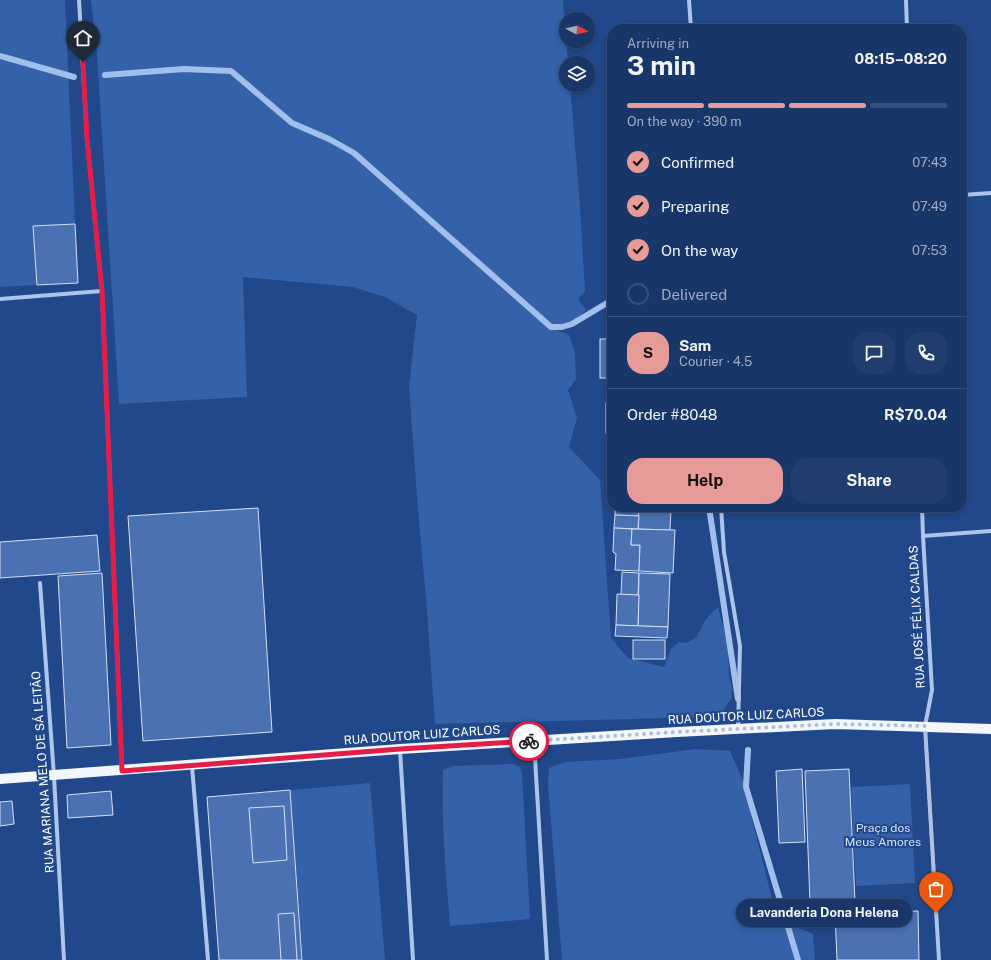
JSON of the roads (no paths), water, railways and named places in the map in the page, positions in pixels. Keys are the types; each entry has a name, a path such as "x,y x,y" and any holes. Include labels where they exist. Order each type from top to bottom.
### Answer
{"main road":[{"name":"RUA DOUTOR LUIZ CARLOS","path":"0,779 192,766 400,749 835,724 991,729"}],"street":[{"path":"79,0 87,139 102,291 122,771"},
{"path":"689,0 691,24"},
{"path":"906,0 907,24"},
{"path":"967,195 991,193"},
{"path":"0,299 102,291"},
{"path":"721,512 724,552 740,646 738,729"},
{"name":"RUA JOSÉ FÉLIX CALDAS","path":"922,512 932,690 925,726 939,960"},
{"path":"923,536 991,531"},
{"name":"RUA MARIANA MELO DE SÁ LEITÃO","path":"40,583 54,776 64,960"},
{"path":"534,741 547,960"},
{"path":"400,749 413,960"},
{"path":"192,766 208,960"}],"waterway":[{"path":"0,56 74,77"},
{"path":"105,75 184,69 231,71 292,123 329,139 354,153 551,327 562,327 572,324 607,303"},
{"path":"710,512 738,699"},
{"path":"748,750 746,787 798,960"}],"place":[{"name":"Lavanderia Dona Helena","path":"936,913"}],"park label":[{"name":"Praça dos Meus Amores","path":"883,835"}]}
